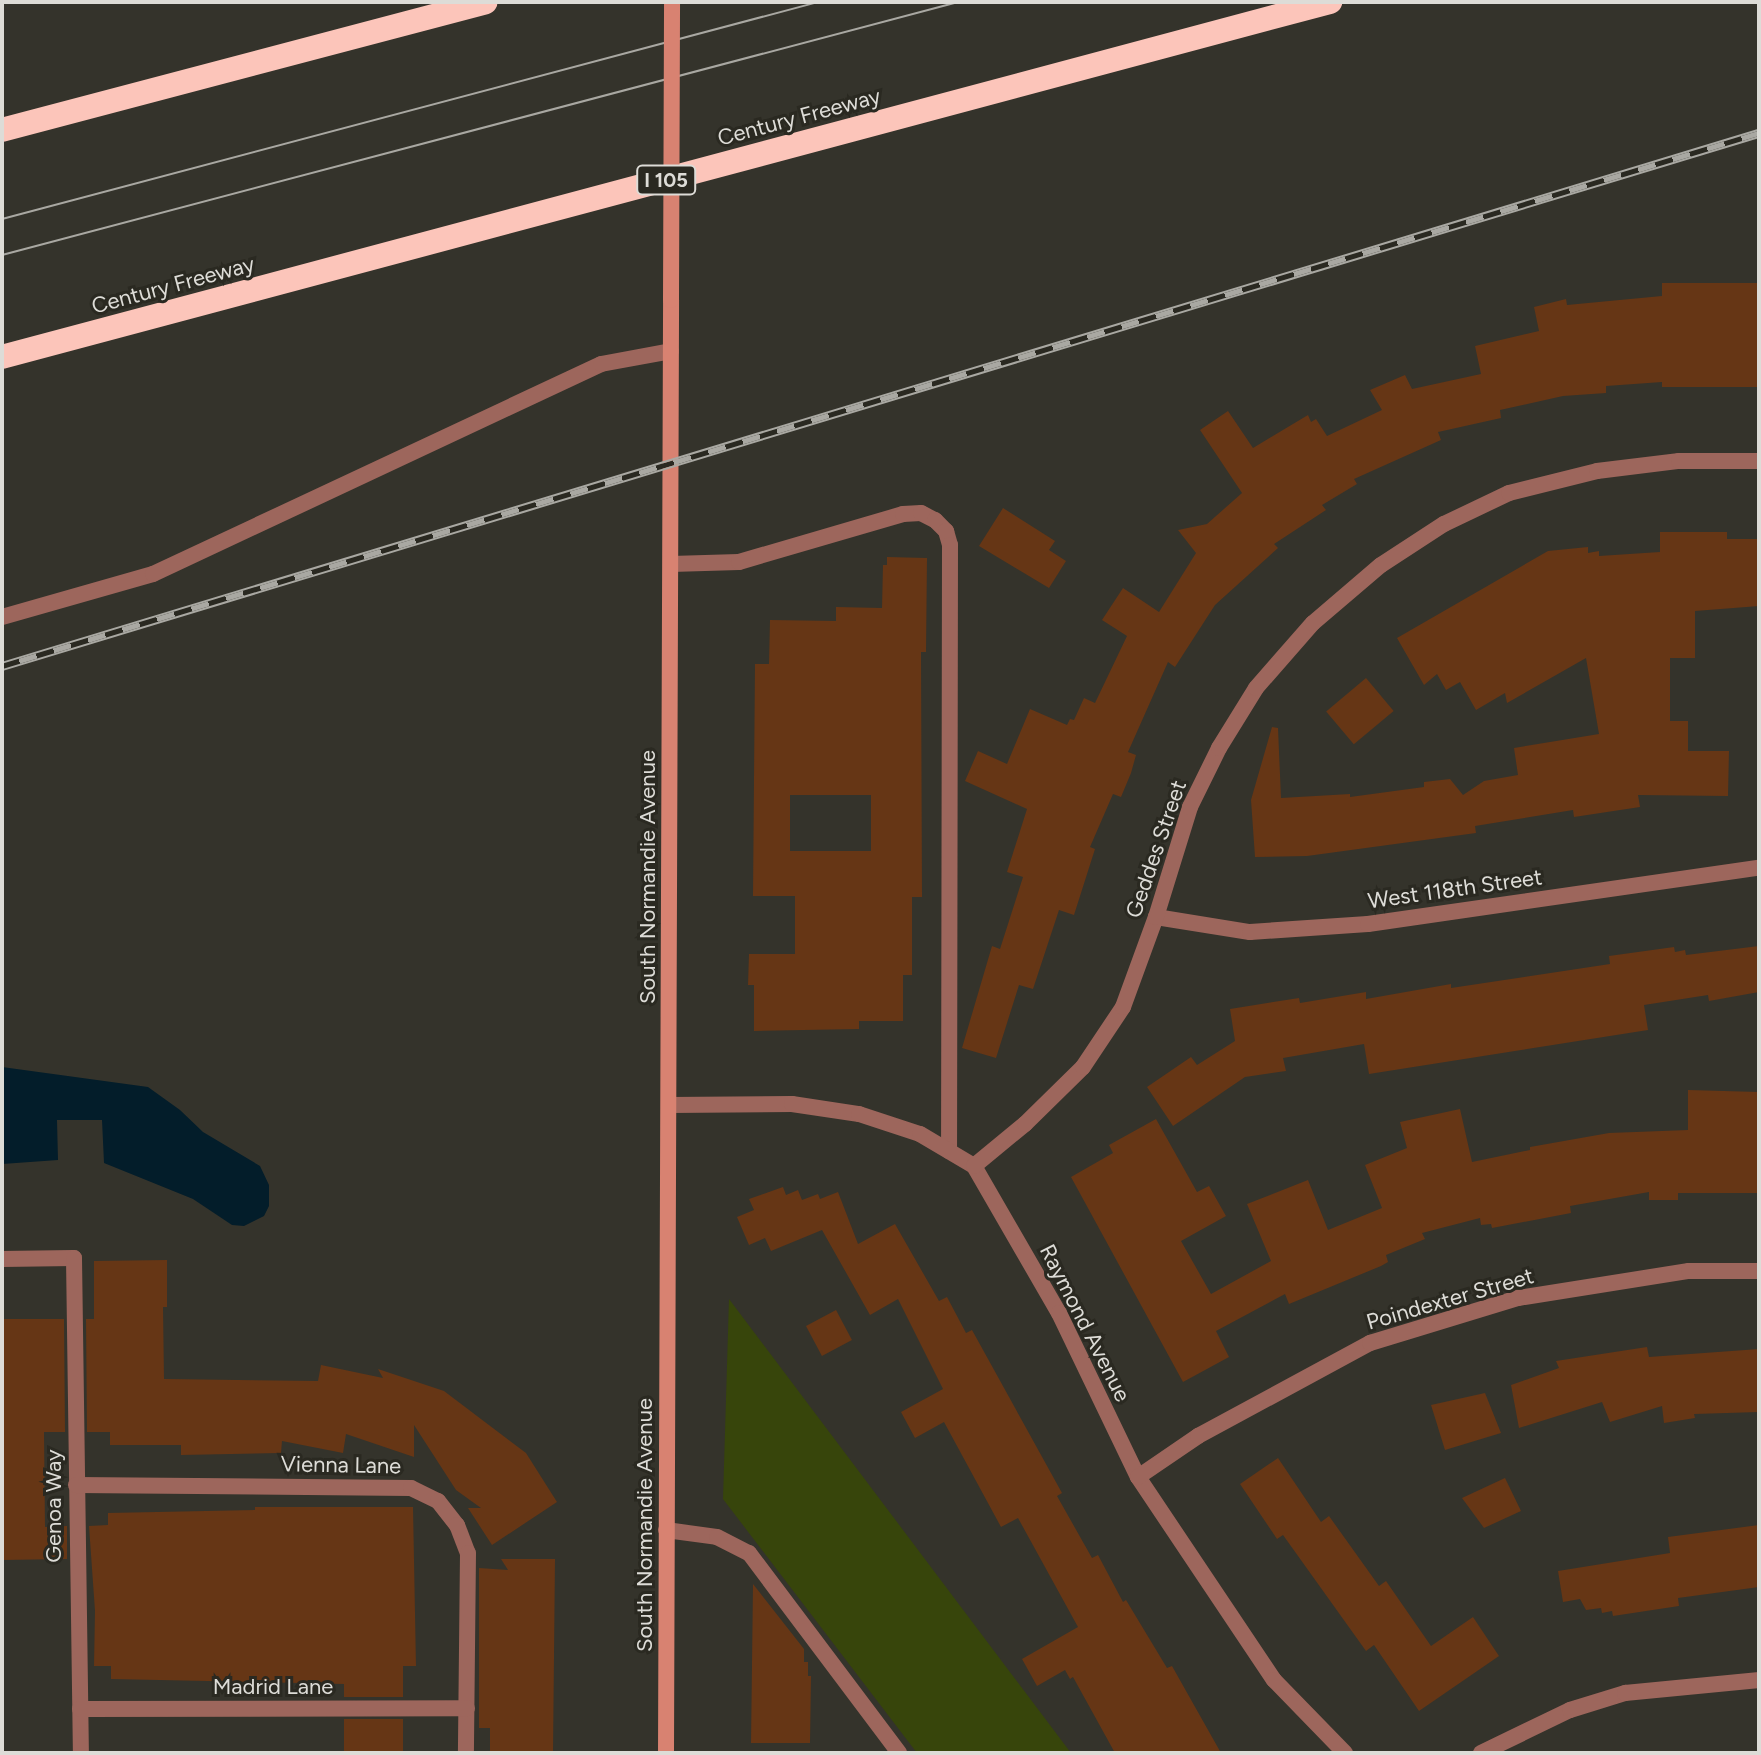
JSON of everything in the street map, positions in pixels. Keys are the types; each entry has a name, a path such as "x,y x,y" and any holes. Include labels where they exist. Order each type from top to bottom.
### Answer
{"highway":[{"path":"2,130 485,2"},
{"name":"Century Freeway","path":"2,357 1330,2"}],"main road":[{"name":"South Normandie Avenue","path":"666,1753 672,2"}],"street":[{"path":"2,617 153,574 601,364 671,351"},
{"name":"Geddes Street","path":"974,1166 1025,1124 1083,1067 1123,1007 1156,917 1190,807 1219,748 1256,688 1313,623 1381,565 1444,524 1509,493 1597,471 1679,461 1759,461"},
{"path":"671,564 739,562 903,514 921,513 935,520 946,531 950,545 949,1151"},
{"name":"West 118th Street","path":"1156,917 1250,932 1368,924 1759,868"},
{"name":"Raymond Avenue","path":"670,1105 792,1104 859,1114 920,1134 974,1166 1059,1313 1138,1477 1274,1680 1345,1753"},
{"name":"Genoa Way","path":"2,1259 74,1258 81,1753"},
{"name":"Poindexter Street","path":"1138,1477 1198,1436 1370,1343 1518,1298 1689,1271 1759,1271"},
{"name":"Vienna Lane","path":"76,1485 411,1488 438,1501 457,1525 468,1553 466,1753"},
{"path":"666,1530 717,1537 749,1553 899,1753"},
{"path":"1481,1753 1570,1710 1625,1693 1759,1680"},
{"name":"Madrid Lane","path":"80,1709 467,1708"}],"green space":[{"path":"729,1299 1071,1753 917,1753 723,1499"}],"water":[{"path":"2,1067 148,1087 180,1110 203,1132 260,1166 269,1185 269,1206 264,1216 244,1226 232,1225 193,1199 104,1163 102,1120 57,1120 58,1160 2,1164"}],"building":[{"path":"1662,283 1759,283 1759,387 1662,387 1662,382 1606,386 1606,393 1563,396 1500,410 1501,418 1438,432 1441,440 1354,479 1357,484 1322,505 1326,510 1274,544 1278,548 1215,605 1175,667 1168,662 1128,752 1136,755 1121,797 1113,794 1090,847 1095,849 1074,915 1059,910 1033,989 1019,985 996,1058 962,1048 992,946 1000,949 1023,877 1007,872 1027,809 965,781 978,751 1007,764 1030,709 1067,725 1070,719 1074,720 1084,698 1095,703 1127,636 1102,620 1123,588 1159,612 1196,553 1178,530 1207,524 1242,493 1200,430 1228,411 1253,448 1308,415 1311,422 1316,419 1327,436 1382,410 1370,390 1405,375 1412,389 1481,374 1475,346 1539,331 1534,307 1566,299 1567,305 1662,296"},
{"path":"1003,508 1055,541 1049,550 1066,561 1049,588 979,546"},
{"path":"1660,532 1727,532 1727,539 1759,539 1759,606 1695,611 1695,658 1670,658 1670,721 1688,721 1688,751 1729,751 1728,796 1638,795 1640,807 1574,817 1573,810 1475,826 1476,833 1307,856 1255,857 1251,800 1272,727 1278,728 1281,798 1350,794 1350,797 1424,787 1424,782 1450,779 1463,795 1484,781 1518,775 1514,748 1599,734 1586,658 1507,703 1505,693 1476,710 1460,682 1446,690 1437,674 1424,685 1397,638 1548,551 1588,547 1588,553 1599,551 1599,556 1660,552"},
{"path":"887,557 927,558 926,652 921,652 922,897 912,897 912,975 903,975 903,1021 859,1021 859,1029 754,1031 754,985 748,985 749,954 795,954 795,896 753,896 755,664 769,664 770,620 836,621 836,607 882,608 883,565 887,565","holes":["790,795 871,795 871,851 790,851"]},
{"path":"1366,678 1394,711 1354,744 1326,711"},
{"path":"1759,946 1759,992 1709,1001 1708,995 1644,1005 1648,1030 1369,1074 1364,1044 1283,1058 1286,1071 1245,1077 1173,1126 1147,1087 1191,1057 1197,1065 1235,1041 1230,1009 1299,998 1300,1003 1366,992 1366,999 1451,984 1451,988 1610,964 1609,956 1674,947 1675,952 1685,950 1686,955"},
{"path":"1688,1090 1759,1092 1759,1193 1678,1193 1678,1200 1649,1200 1649,1192 1570,1206 1571,1213 1492,1228 1491,1224 1481,1225 1480,1218 1422,1233 1425,1239 1386,1255 1388,1262 1381,1266 1289,1304 1285,1294 1216,1331 1229,1357 1183,1382 1071,1177 1113,1153 1109,1145 1156,1119 1197,1192 1209,1186 1226,1216 1181,1241 1211,1294 1271,1261 1247,1204 1308,1180 1328,1230 1382,1208 1365,1165 1407,1148 1400,1122 1460,1109 1472,1162 1530,1150 1530,1147 1609,1133 1688,1130"},
{"path":"783,1187 786,1195 798,1190 802,1200 818,1194 820,1199 838,1192 858,1244 895,1224 939,1301 947,1297 966,1333 972,1330 1062,1493 1057,1496 1092,1558 1098,1555 1123,1602 1126,1600 1167,1668 1172,1666 1221,1753 1115,1753 1073,1677 1070,1679 1065,1670 1037,1686 1022,1659 1078,1627 1018,1518 1001,1527 944,1422 915,1438 901,1412 943,1389 898,1299 870,1315 822,1230 771,1251 765,1238 749,1245 737,1217 754,1210 749,1199"},
{"path":"167,1260 167,1307 163,1307 164,1379 318,1381 321,1365 383,1378 378,1369 444,1391 526,1453 557,1502 492,1545 468,1508 481,1508 456,1490 414,1425 414,1457 346,1434 343,1453 282,1441 281,1453 181,1455 181,1445 110,1445 110,1432 87,1432 86,1319 94,1319 94,1261"},
{"path":"836,1310 852,1340 822,1356 806,1326"},
{"path":"2,1319 64,1319 65,1432 44,1432 45,1527 67,1526 67,1559 2,1560"},
{"path":"1647,1347 1649,1357 1759,1349 1759,1412 1694,1414 1695,1418 1664,1423 1662,1406 1610,1422 1602,1402 1519,1428 1511,1385 1559,1368 1556,1361"},
{"path":"1485,1393 1501,1433 1445,1450 1431,1405"},
{"path":"1278,1458 1321,1522 1329,1516 1379,1586 1386,1581 1431,1646 1473,1617 1499,1656 1419,1711 1374,1645 1366,1651 1283,1535 1277,1539 1240,1484"},
{"path":"1505,1478 1521,1511 1484,1528 1462,1498"},
{"path":"255,1507 413,1507 416,1666 403,1666 403,1697 344,1697 344,1684 111,1679 111,1666 94,1666 95,1611 89,1526 108,1525 108,1513 255,1510"},
{"path":"1759,1525 1759,1587 1678,1598 1679,1606 1613,1616 1612,1611 1602,1613 1601,1608 1586,1610 1580,1599 1563,1602 1558,1571 1670,1553 1668,1537"},
{"path":"501,1559 555,1559 553,1753 490,1753 490,1728 479,1728 479,1568 508,1570"},
{"path":"753,1584 804,1649 804,1662 808,1662 808,1676 811,1676 810,1743 751,1743"},
{"path":"344,1719 403,1719 403,1753 344,1753"}],"tram line":[{"path":"2,219 818,2"},
{"path":"2,255 958,2"}],"railway":[{"path":"2,666 1759,133"}]}
